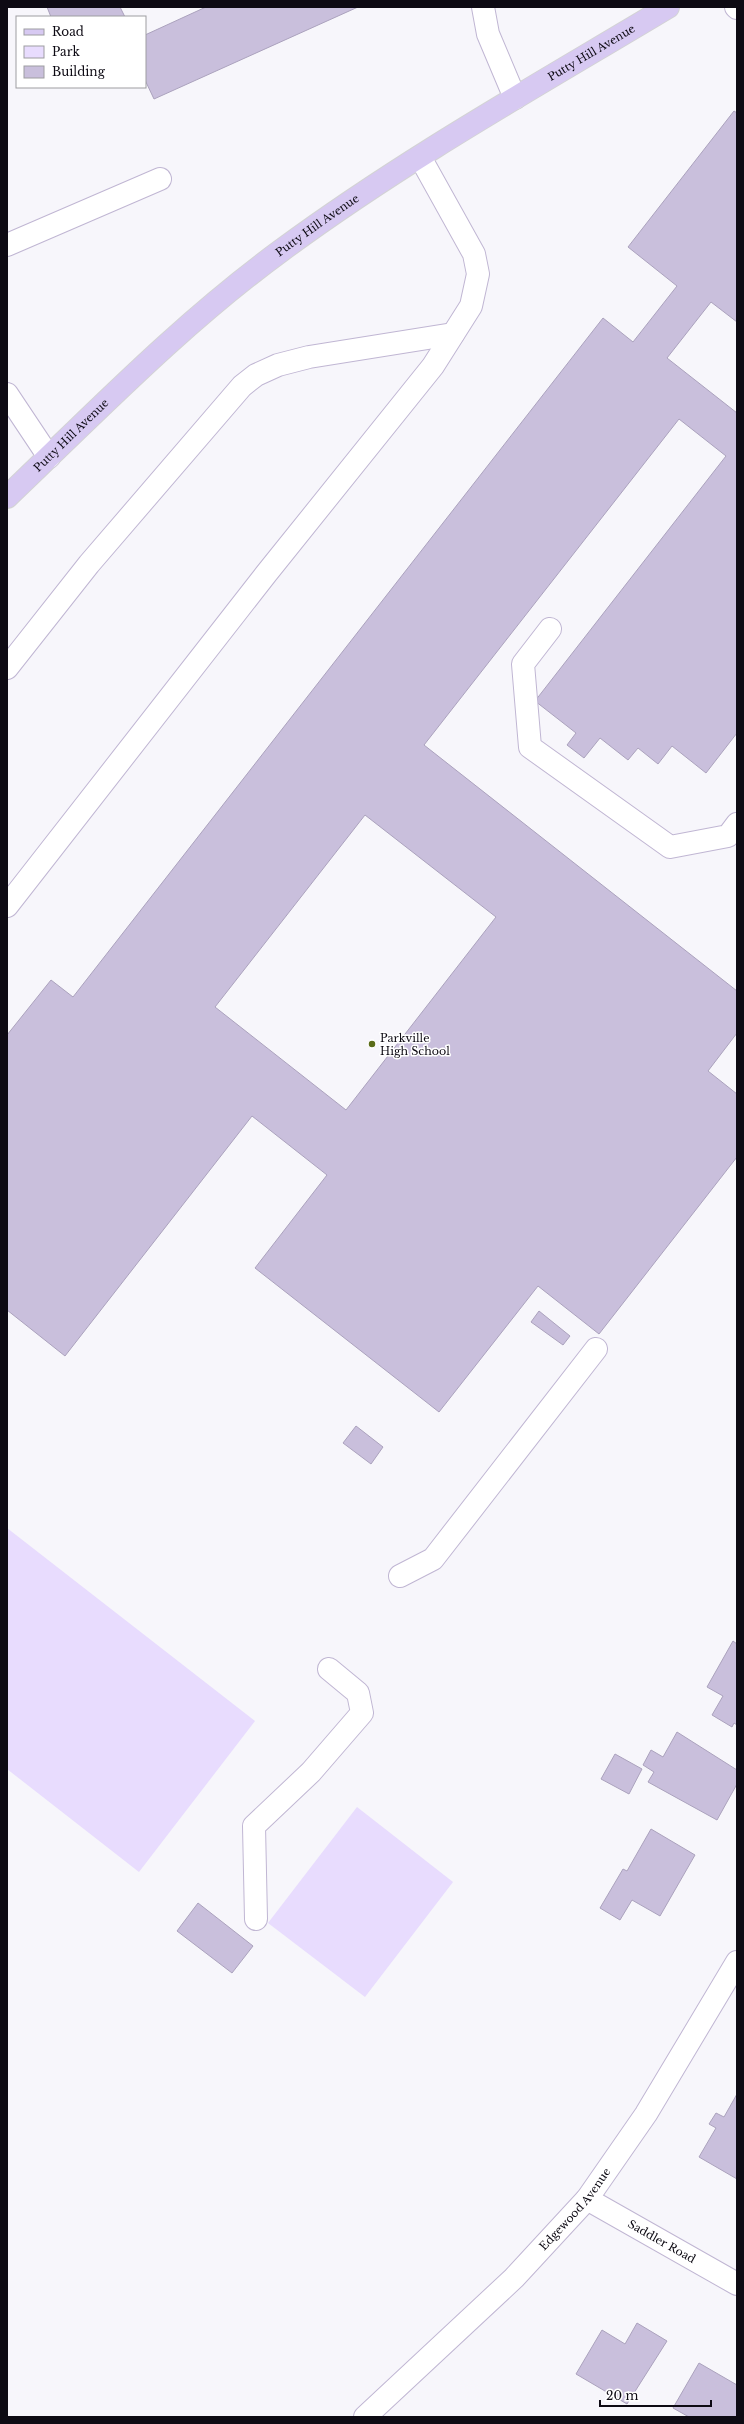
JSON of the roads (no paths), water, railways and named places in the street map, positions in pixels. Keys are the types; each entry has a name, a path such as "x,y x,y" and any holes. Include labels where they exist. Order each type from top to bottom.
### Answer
{"main road":[{"name":"Putty Hill Avenue","path":"7,497 169,342 280,251 343,206 420,157 515,98 668,7"}],"street":[{"path":"483,7 488,34 515,98"},
{"path":"7,906 266,574 433,366 471,306 478,274 474,254 420,157"},
{"path":"7,246 160,179"},
{"path":"7,668 89,564 242,386 256,375 278,365 303,358 453,334"},
{"path":"7,394 49,457"},
{"path":"550,629 523,664 530,747 670,847 728,836 737,824"},
{"path":"400,1576 433,1559 596,1349"},
{"path":"256,1919 254,1826 311,1772 362,1713 358,1693 328,1669"},
{"name":"Edgewood Avenue","path":"365,2417 514,2278 587,2199 646,2114 737,1962"},
{"name":"Saddler Road","path":"587,2199 737,2284"}],"place":[{"name":"Parkville High School","path":"372,1044"}]}
